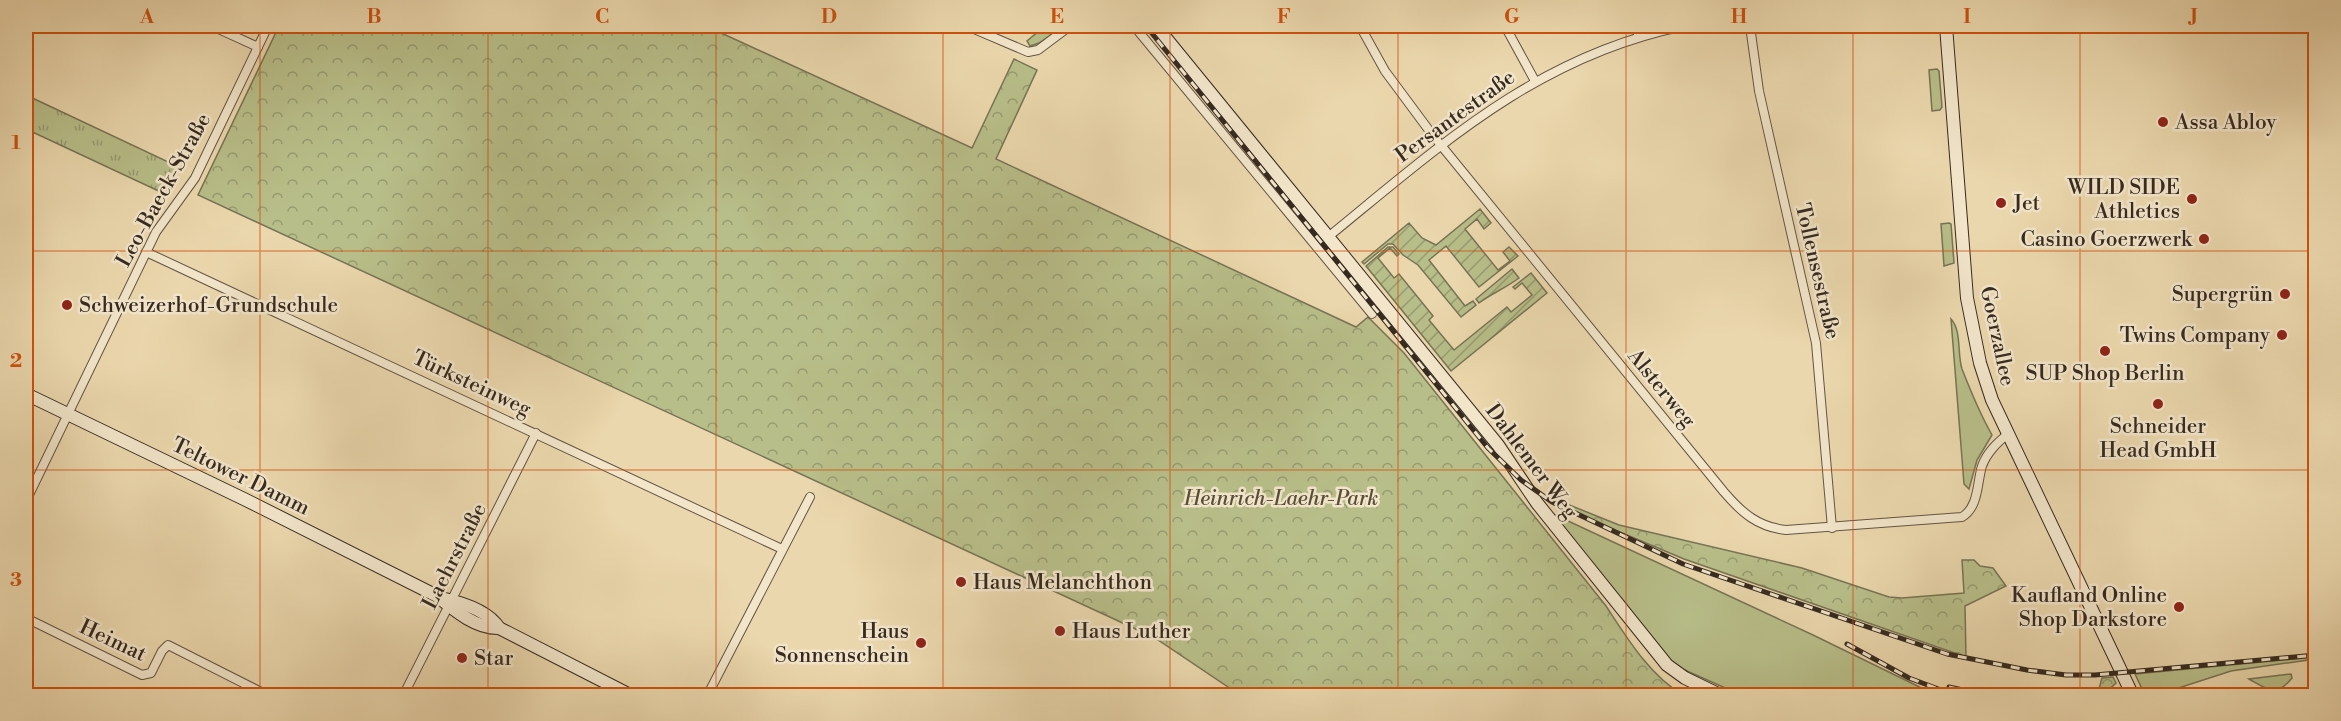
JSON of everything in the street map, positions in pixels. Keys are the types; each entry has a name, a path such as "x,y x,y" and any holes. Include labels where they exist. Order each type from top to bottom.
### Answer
{"main road":[{"name":"Goerzallee","path":"1946,26 1967,298 1980,363 1992,400 2133,696"},
{"name":"Dahlemer Weg","path":"1160,30 1498,445 1544,512 1658,655 1676,673 1722,696"},
{"name":"Teltower Damm","path":"26,394 246,500 437,597 450,603 461,603 494,619 499,628 632,696"}],"street":[{"path":"212,26 258,47"},
{"name":"Leo-Baeck-Straße","path":"26,501 146,252 160,225 195,178 268,26"},
{"path":"967,26 1028,52 1038,50 1070,26"},
{"name":"Alsterweg","path":"1360,26 1385,71 1441,145 1738,509 1755,522 1772,528 1794,530 1962,517 1972,507 1987,455 2009,433"},
{"path":"1505,26 1535,81"},
{"path":"1635,26 1639,37"},
{"name":"Persantestraße","path":"1328,237 1486,111 1535,81 1578,60 1639,37 1684,26"},
{"name":"Tollensestraße","path":"1750,26 1759,91 1816,343 1833,528"},
{"path":"1137,27 1187,92 1372,314"},
{"name":"Dahlemer Weg","path":"1151,46 1160,30"},
{"path":"1169,69 1182,58"},
{"path":"1187,92 1201,81"},
{"path":"1198,104 1211,93"},
{"path":"1247,163 1260,153"},
{"path":"1299,227 1312,216"},
{"name":"Türksteinweg","path":"146,252 782,549"},
{"path":"1345,283 1357,272"},
{"name":"Laehrstraße","path":"403,696 536,433"},
{"path":"707,696 810,497"},
{"name":"Heimat","path":"26,618 142,675 151,673 162,651 168,645 269,696"}],"green space":[{"name":"Heinrich-Laehr-Park","path":"279,26 706,26 972,148 1014,59 1037,70 996,159 1356,327 1368,317 1404,353 1606,606 1650,667 1660,678 1683,695 1240,695 1155,638 198,195"},
{"path":"1045,26 1049,26 1055,32 1030,46 1027,41"},
{"path":"1937,69 1942,107 1940,110 1932,111 1929,70"},
{"path":"26,95 179,167 165,194 26,129"},
{"path":"1480,209 1491,223 1484,229 1477,219 1465,229 1498,270 1510,261 1503,252 1509,247 1518,256 1479,287 1446,246 1429,260 1465,306 1473,301 1476,305 1461,317 1418,265 1403,255 1393,244 1388,244 1364,264 1362,262 1409,223 1422,238 1436,245"},
{"path":"1941,224 1951,224 1954,263 1944,266"},
{"path":"1388,247 1393,247 1399,254 1397,256 1390,248 1378,258 1394,278 1399,274 1433,316 1429,320 1454,350 1507,307 1511,312 1532,295 1522,283 1515,289 1513,287 1531,273 1547,293 1451,371 1366,266"},
{"path":"1512,269 1519,278 1479,303 1476,299"},
{"path":"1951,319 1957,330 1962,369 1992,435 1977,460 1969,489 1964,484"},
{"path":"1557,500 1619,525 1802,568 1889,597 1964,593 1962,560 1974,560 1980,566 1993,568 2006,586 1965,606 1966,657 1684,559 1577,514"},
{"path":"1553,514 1936,695 1741,695 1678,667 1672,663"},
{"path":"2315,657 2315,659 2231,671 2157,695 2143,691 2135,674"},
{"path":"2291,674 2292,678 2276,690 2266,688 2249,679"},
{"path":"2113,677 2116,683 2103,695 2076,695 2078,690 2099,689 2102,678"}],"railway":[{"path":"1146,26 1488,448 1521,480 1552,502 1683,564 1947,654 2027,670 2066,675 2095,675 2316,655"},
{"path":"1847,644 1909,678 1957,696"},
{"path":"1949,687 1990,696"}],"place":[{"name":"Assa Abloy","path":"2163,122"},
{"name":"WILD SIDE Athletics","path":"2192,199"},
{"name":"Jet","path":"2001,203"},
{"name":"Casino Goerzwerk","path":"2204,239"},
{"name":"Supergrün","path":"2285,294"},
{"name":"Schweizerhof-Grundschule","path":"67,305"},
{"name":"Twins Company","path":"2282,335"},
{"name":"SUP Shop Berlin","path":"2105,351"},
{"name":"Schneider Head GmbH","path":"2158,404"},
{"name":"Haus Melanchthon","path":"961,582"},
{"name":"Kaufland Online Shop Darkstore","path":"2179,607"},
{"name":"Haus Luther","path":"1060,631"},
{"name":"Haus Sonnenschein","path":"921,643"},
{"name":"Star","path":"462,658"}]}
